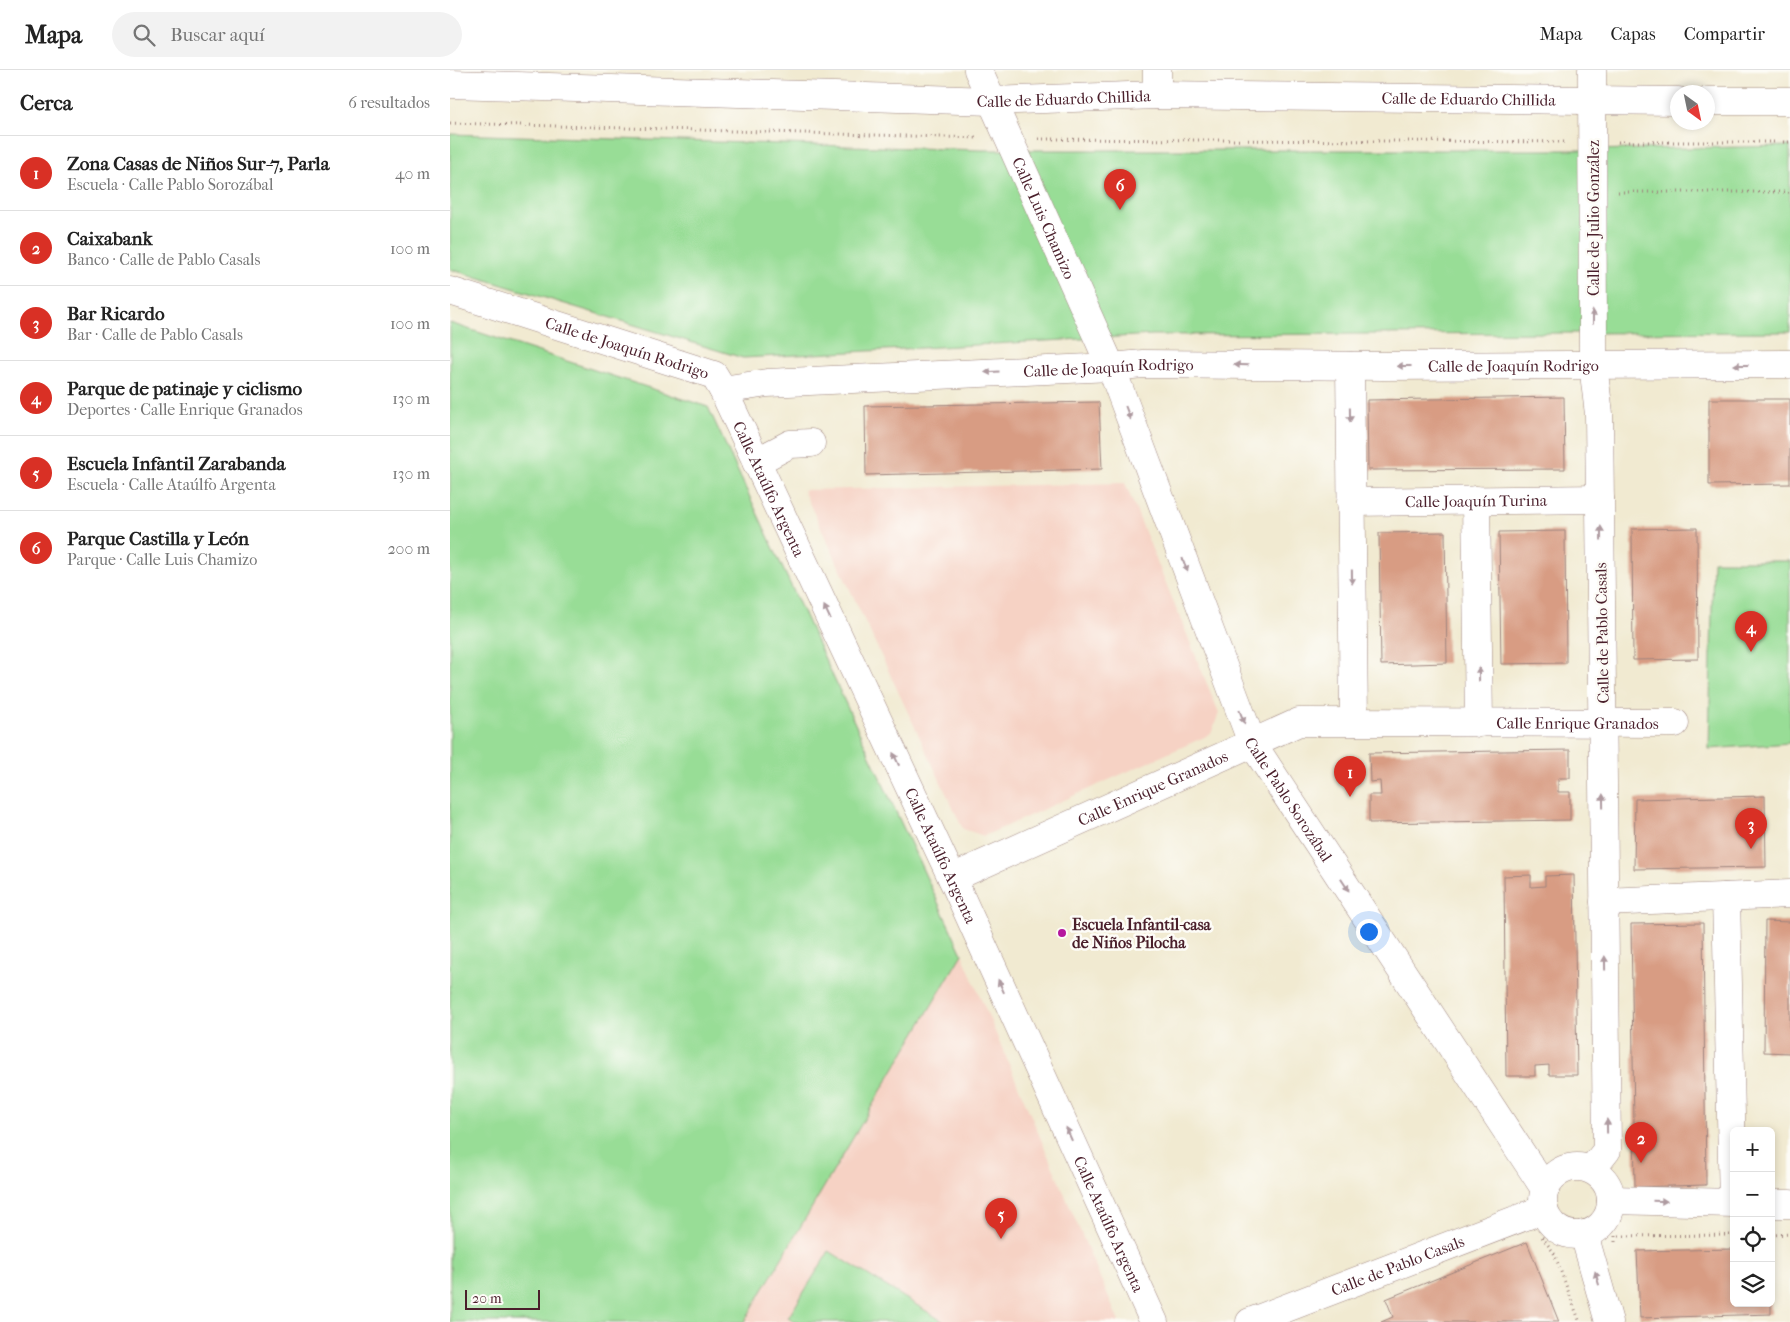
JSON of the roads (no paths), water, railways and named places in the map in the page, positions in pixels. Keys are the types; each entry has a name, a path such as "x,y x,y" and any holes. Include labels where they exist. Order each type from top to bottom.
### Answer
{"street":[{"name":"Calle Luis Chamizo","path":"978,70 1111,367"},
{"name":"Calle de Julio González","path":"1592,70 1593,365"},
{"name":"Calle de Eduardo Chillida","path":"450,84 992,101 1157,82 1592,101 1670,101"},
{"path":"1715,101 1790,102"},
{"name":"Calle de Joaquín Rodrigo","path":"450,291 714,375 723,390 767,383 1143,364 1350,366 1790,364"},
{"name":"Calle de Pablo Casals","path":"1592,1170 1607,1150 1599,414 1593,365"},
{"path":"1350,366 1354,722"},
{"name":"Calle Pablo Sorozábal","path":"1111,367 1252,744 1542,1210"},
{"name":"Calle Ataúlfo Argenta","path":"723,390 952,878 1154,1322"},
{"path":"756,462 790,444 812,443"},
{"name":"Calle Joaquín Turina","path":"1351,502 1600,499"},
{"name":"Calle Enrique Granados","path":"1476,500 1479,723"},
{"name":"Calle Enrique Granados","path":"952,878 1299,722 1675,723"},
{"path":"1604,902 1790,894"},
{"path":"1726,897 1733,1172"},
{"path":"1578,1166 1592,1170 1606,1182 1611,1200 1609,1212 1604,1222 1595,1230 1584,1234 1571,1235 1559,1230 1549,1221 1542,1210 1552,1177 1564,1169 1578,1166"},
{"path":"1611,1200 1730,1203"},
{"path":"1775,1204 1790,1204"},
{"name":"Calle de Pablo Casals","path":"1250,1322 1542,1210"},
{"path":"1584,1234 1609,1322"}],"place":[{"name":"Parque Castilla y León","path":"1120,210"},
{"name":"Parque de patinaje y ciclismo","path":"1751,652"},
{"name":"Zona Casas de Niños Sur-7, Parla","path":"1350,797"},
{"name":"Bar Ricardo","path":"1751,849"},
{"name":"Escuela Infantil-casa de Niños Pilocha","path":"1062,933"},
{"name":"Caixabank","path":"1641,1163"},
{"name":"Escuela Infantil Zarabanda","path":"1001,1239"}]}
